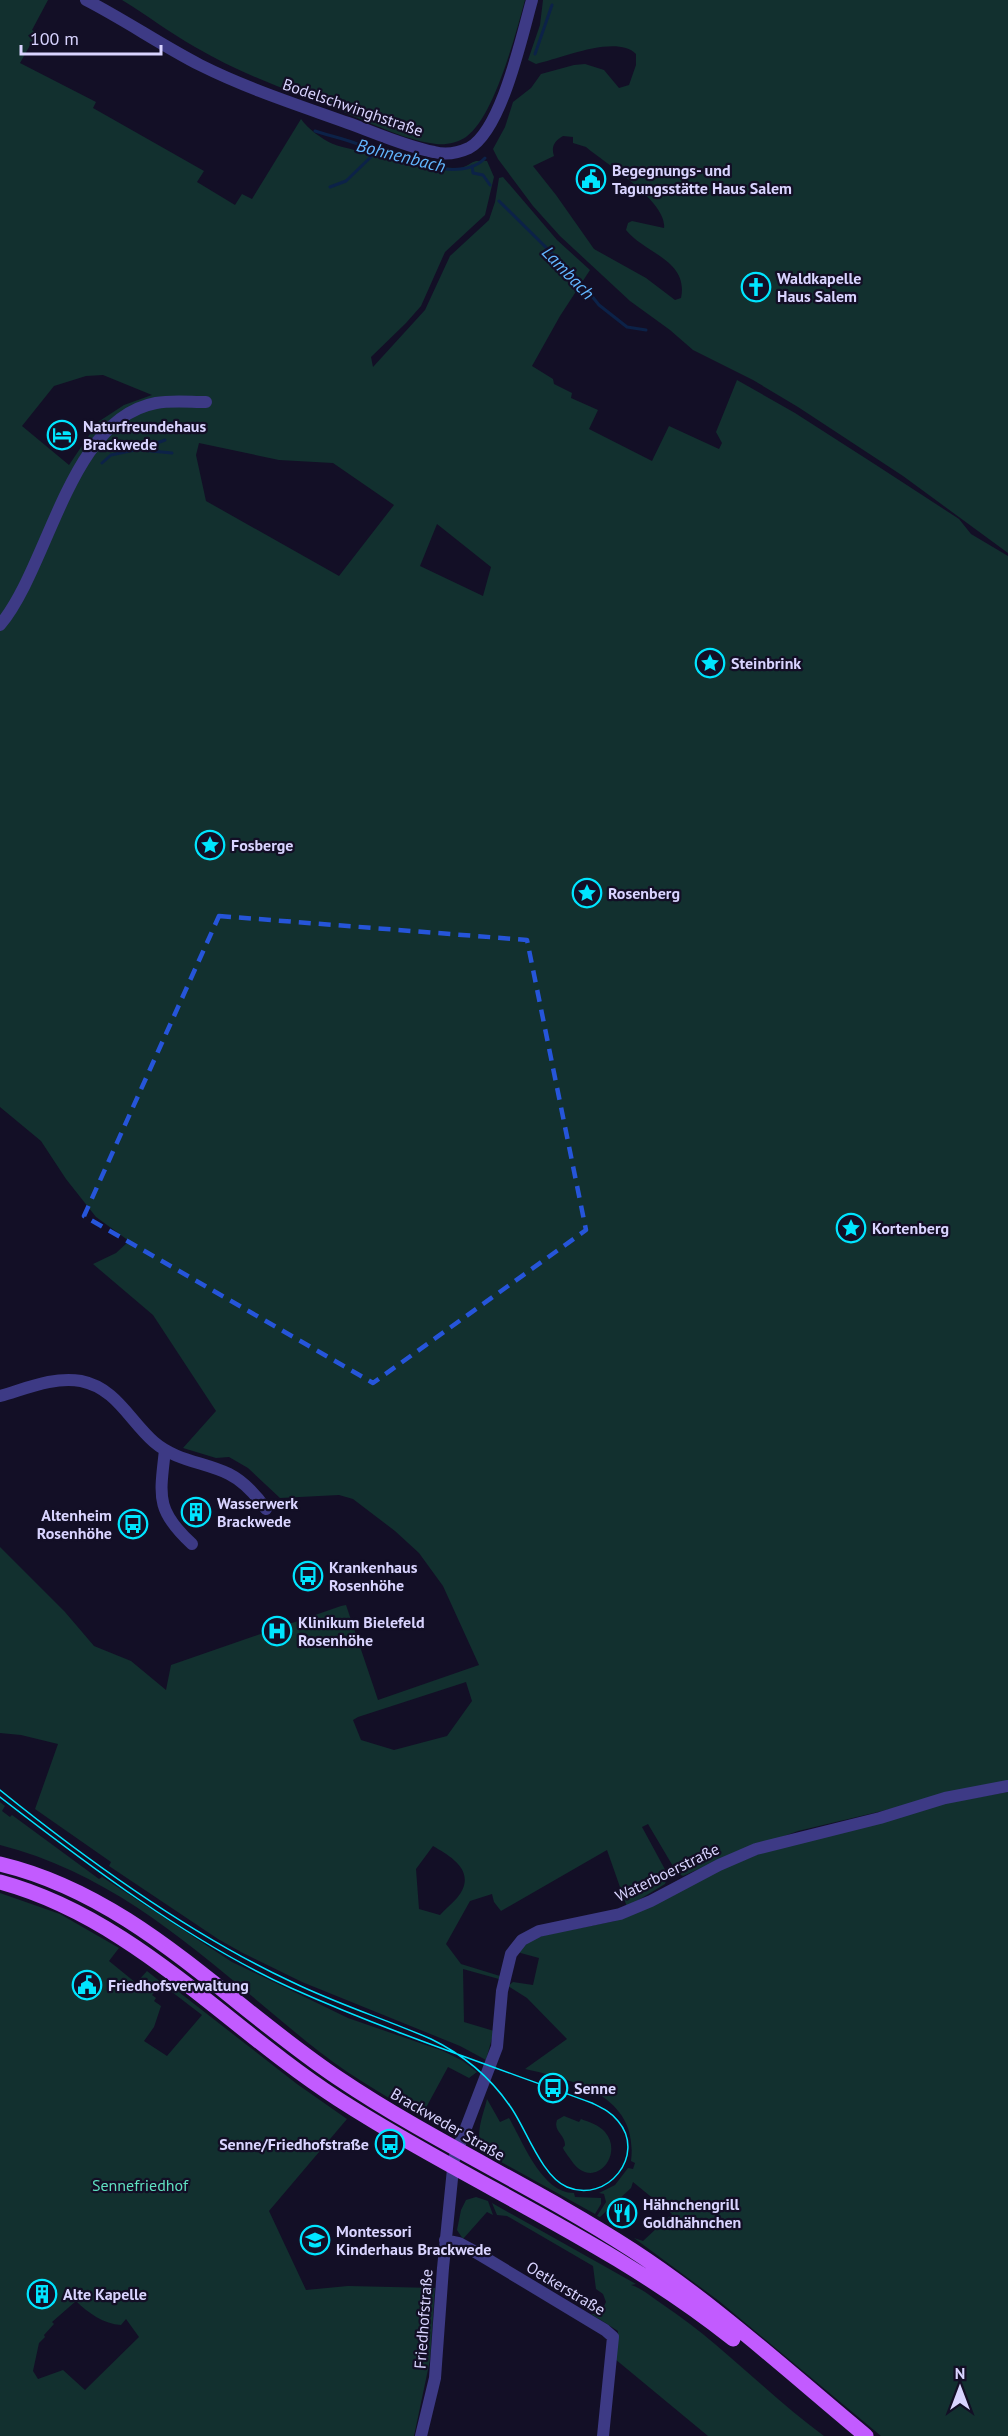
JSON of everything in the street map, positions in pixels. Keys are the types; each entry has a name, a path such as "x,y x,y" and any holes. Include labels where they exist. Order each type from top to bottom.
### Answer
{"main road":[{"path":"0,1856 45,1869 73,1889"},
{"name":"Brackweder Straße","path":"0,1864 73,1889 121,1915 335,2076 377,2104 633,2251 721,2316 866,2436"},
{"name":"Brackweder Straße","path":"0,1882 59,1903 122,1938 306,2078 453,2167 658,2283 719,2328 850,2436"}],"street":[{"name":"Bodelschwinghstraße","path":"86,0 199,64 244,85 397,141 435,153 447,154 469,148 481,138 490,124 513,67 532,0"},
{"path":"0,625 27,585 57,508 90,451 108,428 131,412 156,403 206,402"},
{"path":"0,1396 59,1380 91,1383 113,1396 148,1436 165,1450 182,1459 233,1477 251,1490 266,1509"},
{"path":"165,1450 161,1481 164,1508 174,1527 192,1544"},
{"name":"Waterboerstraße","path":"453,2167 497,2047 502,1991 511,1954 528,1935 627,1911 651,1901 719,1864 756,1849 880,1818 945,1798 1008,1786"},
{"name":"Friedhofstraße","path":"421,2436 435,2378 453,2167"},
{"name":"Oetkerstraße","path":"445,2240 472,2250 613,2337 603,2436"}],"highlighted area":[{"path":"219,916 527,940 586,1230 373,1383 84,1216"}],"green space":[{"path":"0,0 48,0 32,30 37,33 20,63 96,102 93,108 204,171 197,182 235,205 242,194 252,199 301,119 320,137 333,144 358,151 453,168 461,168 477,161 487,161 494,177 485,215 445,252 421,306 371,357 373,367 425,310 450,256 489,220 499,178 503,177 557,240 590,270 560,316 532,366 553,379 554,384 572,393 571,398 598,410 589,429 652,461 669,426 719,449 722,443 716,432 737,380 795,413 876,465 959,519 971,534 1008,556 1008,1781 798,1831 731,1855 683,1876 677,1873 648,1824 642,1827 668,1875 665,1884 627,1907 607,1850 501,1911 494,1902 492,1894 470,1901 446,1944 461,1964 500,1976 499,1979 463,1969 464,2022 494,2031 486,2060 460,2046 302,1982 218,1939 109,1866 111,1862 35,1809 58,1744 21,1735 0,1733 0,1547 65,1612 94,1646 131,1661 166,1690 171,1665 346,1605 378,1700 479,1665 443,1586 419,1553 395,1531 353,1499 339,1495 280,1498 248,1468 229,1457 216,1458 183,1448 216,1411 153,1315 93,1264 116,1253 129,1241 96,1217 66,1179 41,1141 0,1107","holes":["103,375 152,395 124,405 98,422 69,465 22,426 54,386 86,376","199,443 279,460 333,463 394,505 339,576 206,501 196,455","437,524 491,567 483,596 420,566","466,1682 472,1701 447,1736 394,1750 361,1740 353,1720","433,1846 460,1866 465,1880 463,1889 457,1898 440,1915 419,1909 416,1869"]},
{"path":"122,0 525,0 503,74 486,112 466,137 448,144 440,144 400,135 248,74 186,42"},
{"path":"543,0 1008,0 1008,553 903,476 798,407 753,380 693,350 630,301 560,236 533,206 493,149 505,127 513,102 531,88 541,74 585,64 604,70 619,88 629,85 636,65 636,54 627,48 615,46 588,50 536,64 528,60 540,25","holes":["573,137 573,143 586,147 620,173 646,195 656,207 663,218 664,228 632,221 628,223 626,230 672,266 682,285 681,298 675,300 646,278 594,249 533,166 554,156 553,147 560,138"]},
{"path":"1008,1792 1008,2436 881,2436 719,2301 634,2238 643,2241 672,2214 633,2182 631,2188 600,2217 597,2216 606,2202 604,2194 599,2193 615,2185 628,2168 633,2169 635,2163 631,2161 631,2139 625,2121 614,2106 583,2086 525,2069 567,2039 527,1998 508,1986 513,1982 533,1985 539,1958 517,1952 531,1940 615,1921 710,1874 768,1850 946,1803"},
{"path":"0,1802 5,1806 2,1811 10,1817 12,1815 99,1879 102,1877 232,1962 348,2018 443,2051 463,2061 477,2072 469,2078 448,2067 421,2117 334,2063 200,1954 126,1900 45,1859 0,1845"},
{"name":"Sennefriedhof","path":"0,1893 60,1914 119,1948 109,1961 136,1983 147,1971 162,1983 152,1995 156,1998 154,2001 161,2006 154,2027 144,2041 167,2056 202,2015 172,1992 175,1989 297,2084 347,2119 269,2211 306,2290 348,2286 435,2288 430,2360 414,2436 0,2436","holes":["76,2301 91,2314 108,2323 121,2325 126,2319 139,2337 85,2390 63,2370 38,2379 33,2371 39,2343 54,2324 52,2322"]},
{"path":"487,2099 500,2122 509,2118 527,2152 552,2185 563,2191 574,2193 575,2197 601,2198 601,2204 595,2214 483,2152 479,2132"},
{"path":"564,2116 579,2122 581,2119 587,2121 605,2132 610,2141 611,2151 609,2160 597,2172 588,2173 580,2169 563,2148 564,2141 556,2124 557,2120"},
{"path":"476,2197 488,2201 493,2215 487,2212 463,2239 457,2230 461,2210 466,2200"},
{"path":"492,2203 636,2284 631,2285 647,2293 684,2319 824,2436 708,2436 615,2359 618,2331 591,2314 600,2314 606,2302 603,2294 596,2289 593,2266 507,2216 497,2215"}],"waterway":[{"name":"Bohnenbach","path":"535,54 552,5"},
{"name":"Bohnenbach","path":"315,131 406,162 442,169 474,166 485,158"},
{"path":"330,187 346,181 375,153"},
{"name":"Lambach","path":"472,166 473,173 483,175 490,185"},
{"name":"Lambach","path":"499,201 579,280 599,305 627,327 646,330"},
{"path":"169,431 172,423"},
{"path":"102,463 111,455 144,448 165,440"},
{"path":"141,450 172,453"}],"tram line":[{"path":"0,1790 140,1895 215,1942 309,1990 431,2039 454,2052 464,2059 502,2095 549,2173 567,2187 582,2190 596,2189 608,2183 618,2173 625,2161 628,2148 626,2134 618,2121 606,2110 592,2103 554,2089 479,2062 441,2048 365,2019 291,1988 253,1969 141,1901 0,1797"}],"place":[{"name":"Begegnungs- und Tagungsstätte Haus Salem","path":"591,179"},
{"name":"Waldkapelle Haus Salem","path":"756,287"},
{"name":"Naturfreundehaus Brackwede","path":"62,435"},
{"name":"Steinbrink","path":"710,663"},
{"name":"Fosberge","path":"210,845"},
{"name":"Rosenberg","path":"587,893"},
{"name":"Kortenberg","path":"851,1228"},
{"name":"Wasserwerk Brackwede","path":"196,1512"},
{"name":"Altenheim Rosenhöhe","path":"133,1524"},
{"name":"Krankenhaus Rosenhöhe","path":"308,1576"},
{"name":"Klinikum Bielefeld Rosenhöhe","path":"277,1631"},
{"name":"Friedhofsverwaltung","path":"87,1985"},
{"name":"Senne","path":"553,2088"},
{"name":"Senne/Friedhofstraße","path":"390,2144"},
{"name":"Hähnchengrill Goldhähnchen","path":"622,2213"},
{"name":"Montessori Kinderhaus Brackwede","path":"315,2240"},
{"name":"Alte Kapelle","path":"42,2294"}]}
